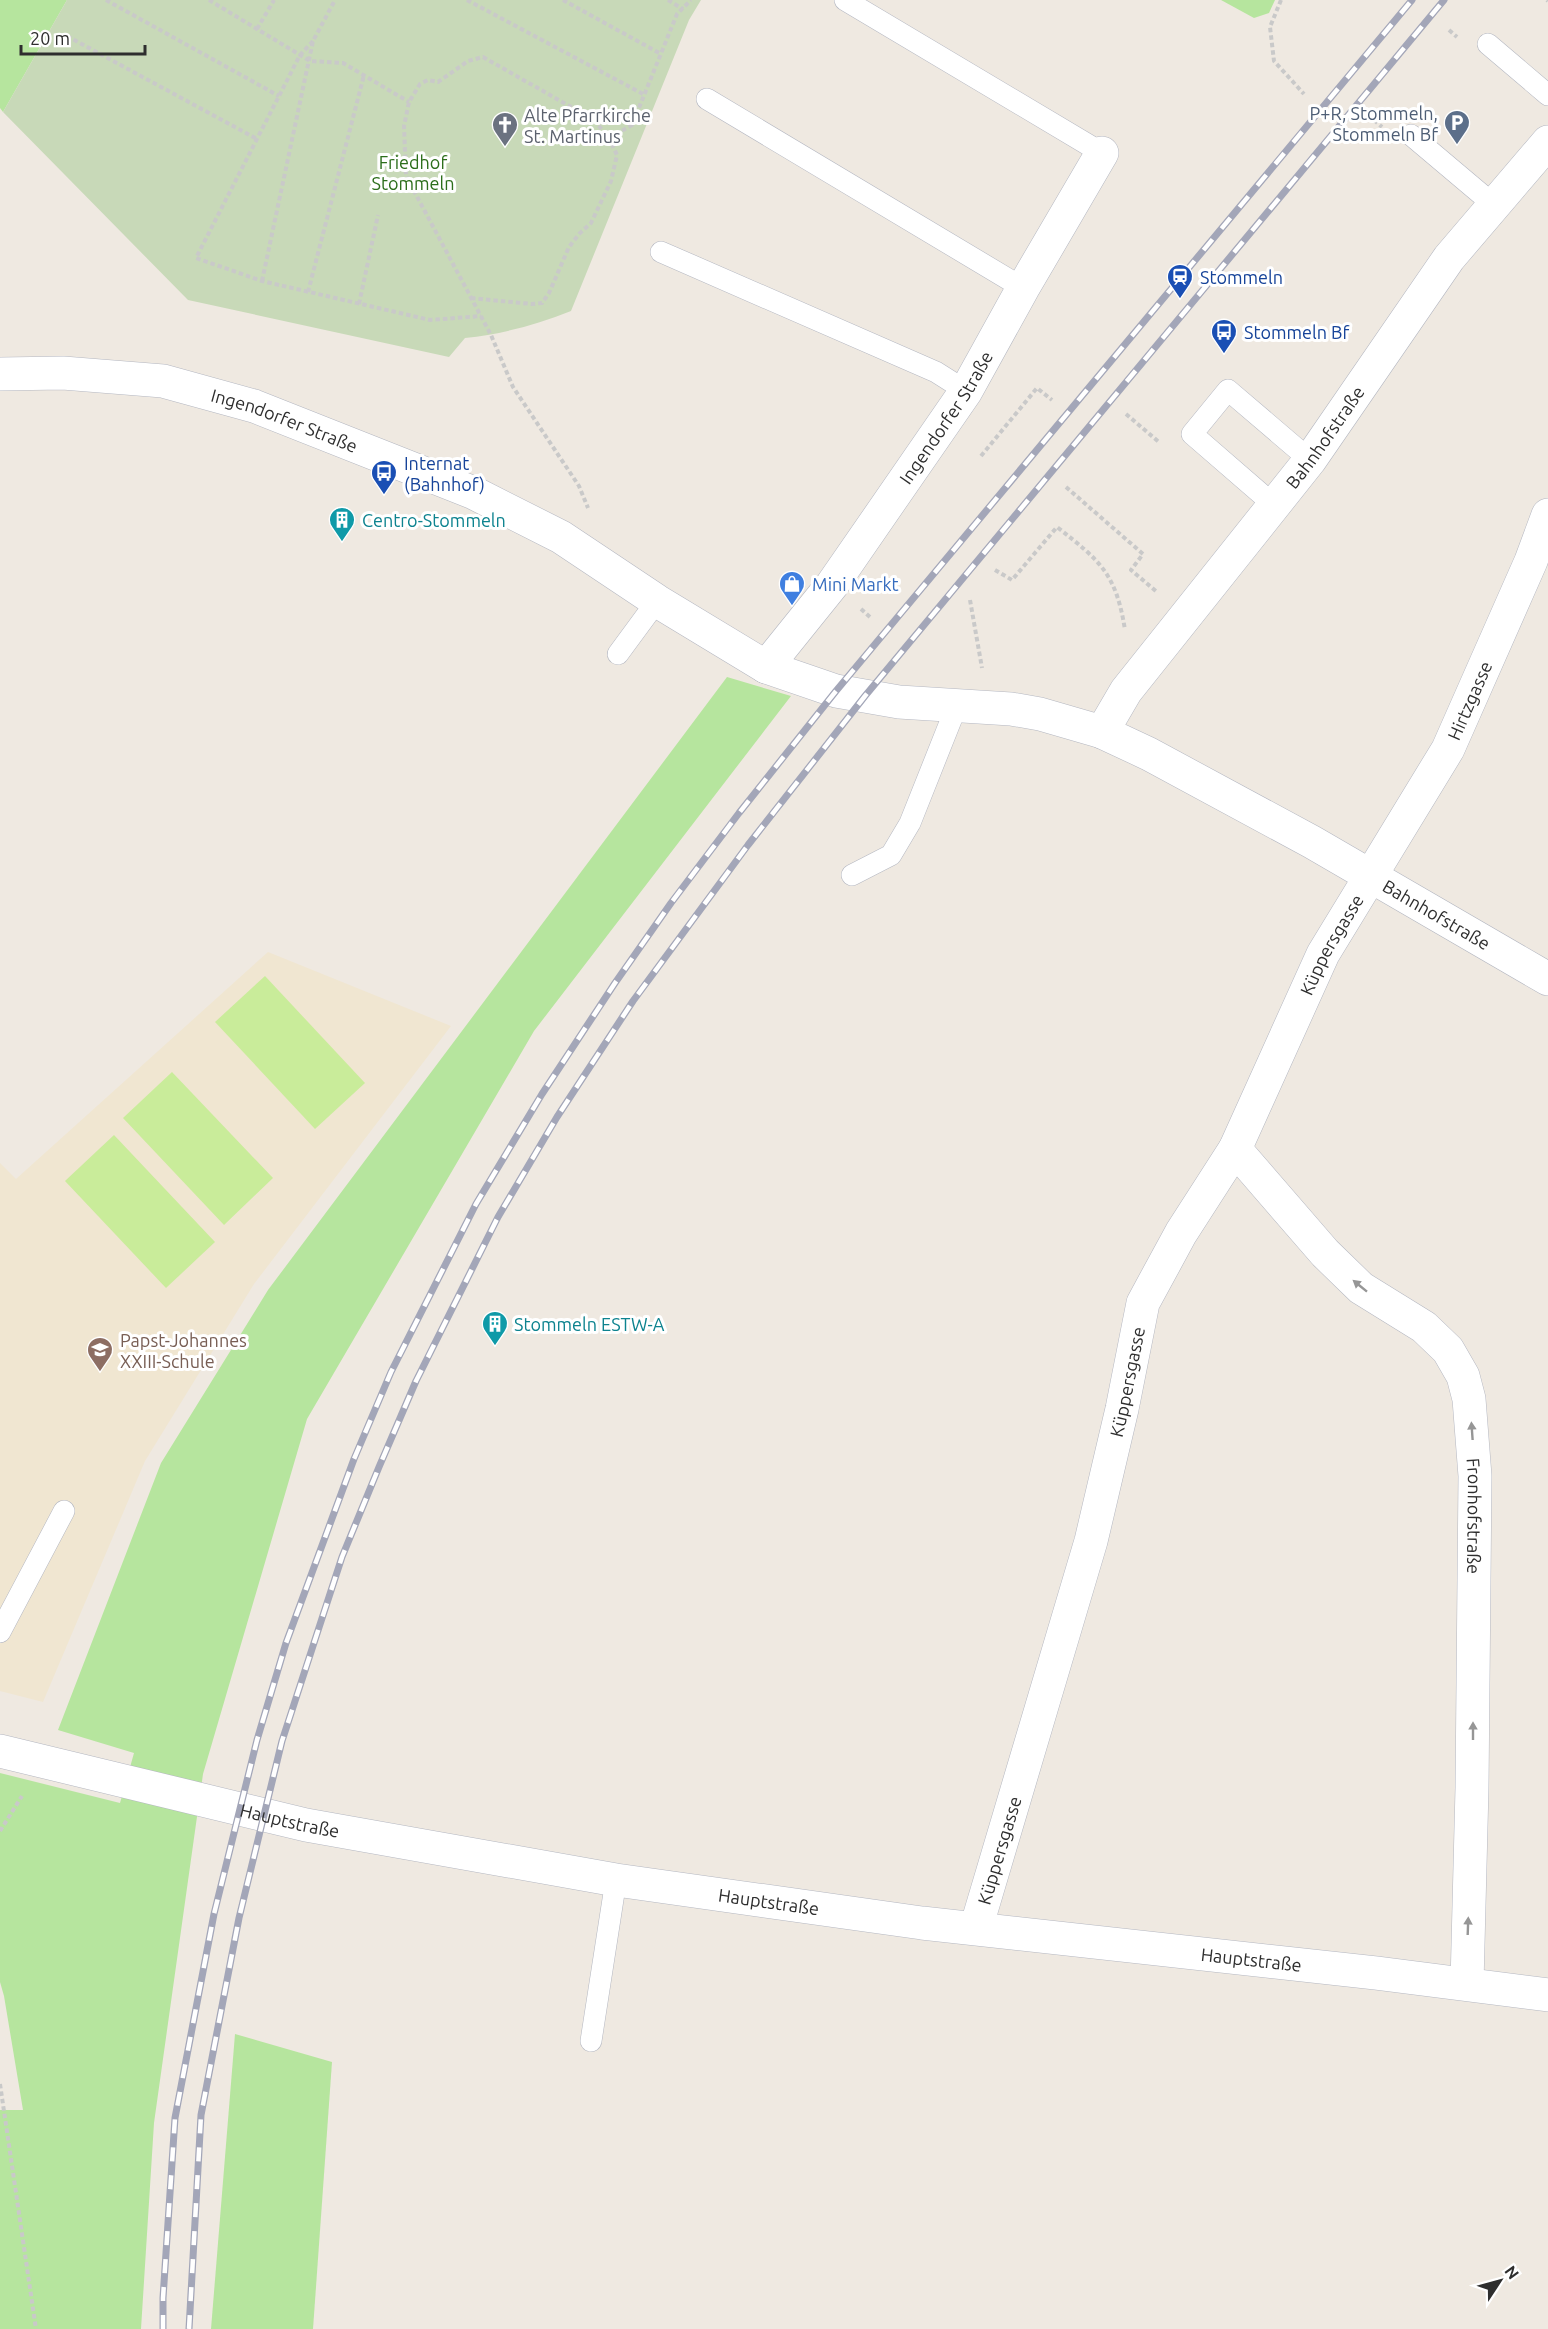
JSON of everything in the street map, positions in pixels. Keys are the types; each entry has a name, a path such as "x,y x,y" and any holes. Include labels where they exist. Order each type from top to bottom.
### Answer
{"street":[{"name":"Bahnhofstraße","path":"1102,732 1126,691 1310,460 1449,258 1548,142"},
{"name":"Ingendorfer Straße","path":"766,668 832,585 966,391 1102,153"},
{"name":"Ingendorfer Straße","path":"0,374 63,373 164,381 254,406 474,493 561,537 657,601 766,668 836,691 865,696"},
{"name":"Hirtzgasse","path":"1371,876 1449,749 1531,561 1548,515"},
{"name":"Bahnhofstraße","path":"865,696 899,702 1011,709 1102,732 1149,754 1371,876 1548,979"},
{"name":"Küppersgasse","path":"976,1928 1091,1541 1122,1409 1143,1303 1181,1233 1235,1149 1323,954 1371,876"},
{"name":"Fronhofstraße","path":"1235,1149 1325,1252 1361,1288 1424,1327 1448,1350 1463,1376 1469,1399 1475,1476 1472,1788 1467,1984"},
{"name":"Hauptstraße","path":"0,1751 306,1825 616,1880 922,1923 1548,1995"}],"lane":[{"path":"845,0 1102,153"},
{"path":"1488,44 1548,95"},
{"path":"706,99 1023,288"},
{"path":"1411,135 1494,205"},
{"path":"661,252 936,372 966,391"},
{"path":"1274,505 1192,434 1228,390 1310,460"},
{"path":"618,654 657,601"},
{"path":"852,875 891,855 910,823 957,705"},
{"path":"0,1632 64,1511"},
{"path":"591,2041 616,1880"}],"path":[{"path":"106,0 279,96"},
{"path":"209,0 310,61 343,63 409,102"},
{"path":"221,7 225,0"},
{"path":"257,29 274,0"},
{"path":"335,0 313,41 300,55 196,258 262,281 430,320 481,316"},
{"path":"467,0 645,95"},
{"path":"563,0 661,54"},
{"path":"668,0 683,9"},
{"path":"609,138 632,125 677,14 691,0"},
{"path":"1281,0 1270,27 1274,61 1305,94"},
{"path":"67,36 257,139"},
{"path":"262,281 313,41"},
{"path":"471,298 542,303 549,293 569,247 591,223 611,181 616,155 609,138 594,120 483,57 468,61 438,82 428,80 420,84 409,102 404,126 406,176 471,298 481,316 513,387 579,486 591,515 575,546"},
{"path":"308,292 364,75"},
{"path":"359,303 378,215"},
{"path":"981,456 1037,388 1052,400"},
{"path":"1065,487 1143,554 1131,570 1161,595"},
{"path":"995,570 1012,580 1057,527 1104,568 1113,581 1128,643 1150,662"},
{"path":"970,600 982,670"},
{"path":"0,2084 36,2329"}],"shaded area":[{"name":"Papst-Johannes XXIII-Schule","path":"268,952 451,1026 254,1284 145,1461 43,1702 0,1691 0,1163 16,1179"}],"green space":[{"path":"0,0 67,0 3,112 0,108"},
{"name":"Friedhof Stommeln","path":"67,0 701,0 689,20 571,311 519,328 465,338 449,357 188,300 3,112"},
{"path":"1221,0 1275,0 1269,13 1254,18"},
{"path":"727,677 791,696 534,1031 307,1419 203,1774 154,2123 141,2329 0,2329 0,2110 23,2110 0,1982 0,1773 120,1803 134,1753 58,1730 161,1463 268,1290"},
{"path":"265,976 365,1083 315,1129 215,1022"},
{"path":"172,1072 273,1178 224,1225 123,1118"},
{"path":"114,1135 215,1242 166,1288 65,1181"},
{"path":"235,2034 332,2062 313,2329 211,2329"}],"railway":[{"path":"163,2329 175,2118 214,1914 257,1740 286,1643 354,1459 391,1372 476,1204 542,1094 615,983 671,903 739,813 836,691 1412,0"},
{"path":"189,2329 201,2115 239,1918 282,1741 342,1557 379,1467 416,1381 498,1217 557,1117 633,1001 748,845 865,696 1444,0"}],"place":[{"name":"P+R, Stommeln, Stommeln Bf","path":"1457,146"},
{"name":"Alte Pfarrkirche St. Martinus","path":"505,148"},
{"name":"Stommeln","path":"1180,300"},
{"name":"Stommeln Bf","path":"1224,355"},
{"name":"Internat (Bahnhof)","path":"384,496"},
{"name":"Centro-Stommeln","path":"342,543"},
{"name":"Mini Markt","path":"792,607"},
{"name":"Stommeln ESTW-A","path":"495,1347"},
{"name":"Papst-Johannes XXIII-Schule","path":"100,1373"}]}
